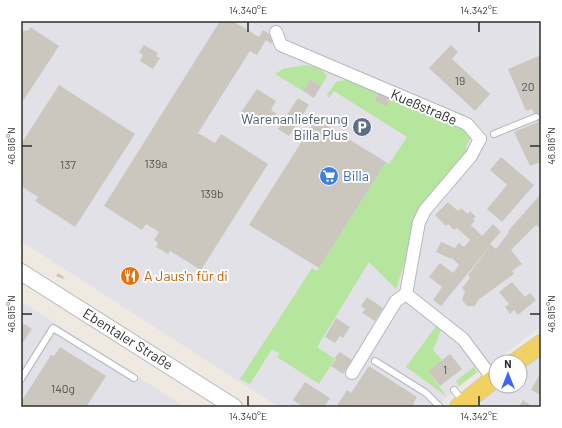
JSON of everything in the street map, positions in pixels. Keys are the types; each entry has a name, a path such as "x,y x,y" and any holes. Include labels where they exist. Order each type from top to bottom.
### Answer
{"main road":[{"name":"Ebentaler Straße","path":"21,272 234,407"},
{"path":"527,354 541,344"},
{"path":"459,400 488,382"}],"street":[{"name":"Kueßstraße","path":"276,32 281,45 467,124 480,139 471,156 425,210 419,222 406,294"},
{"path":"352,373 396,301 406,294 460,342 476,362 488,372"}],"lane":[{"path":"494,134 536,117"},
{"path":"21,379 53,328 134,378"},
{"path":"375,361 426,393 440,407"}],"shaded area":[{"path":"21,21 541,21 541,327 504,354 488,354 488,366 460,386 436,407 279,407 21,241"},
{"path":"21,301 132,373 185,407 21,407"},
{"path":"541,355 541,407 477,407 491,394 528,394 528,364"}],"green space":[{"path":"305,65 318,68 327,76 321,86 310,79 303,91 275,74 283,69"},
{"path":"349,79 465,127 471,137 466,146 467,154 423,207 396,289 369,262 317,347 335,359 319,384 277,357 280,354 272,349 250,384 240,379 312,268 317,271 386,162 389,164 407,137 334,91 329,98 327,95 336,82"},
{"path":"436,326 441,330 433,350 442,360 428,371 446,396 406,367"},
{"path":"474,367 477,372 459,386 456,381"}],"building":[{"path":"220,21 233,21 259,37 263,30 275,38 271,44 266,40 257,55 250,51 198,133 215,143 221,134 268,164 201,270 170,251 168,254 156,247 158,243 154,240 159,232 146,224 142,230 104,206"},
{"path":"30,27 59,46 21,104 21,31 29,30"},
{"path":"144,45 158,53 156,56 160,58 153,69 140,61 143,55 139,52"},
{"path":"451,45 458,52 452,59 490,94 475,111 429,68"},
{"path":"541,55 541,162 530,166 514,132 538,122 532,109 526,111 508,69"},
{"path":"310,79 321,86 314,98 303,91"},
{"path":"59,85 135,134 75,227 35,201 38,197 21,186 21,144"},
{"path":"257,89 276,101 271,110 277,114 272,123 265,119 260,127 240,114"},
{"path":"378,93 390,98 387,106 375,101"},
{"path":"298,98 309,105 289,136 278,129"},
{"name":"Billa","path":"316,119 386,162 319,268 249,225"},
{"path":"501,157 534,185 502,222 487,209 507,185 490,170"},
{"path":"541,194 541,229 536,225 511,250 522,264 512,271 514,274 478,300 475,306 467,306 462,300 465,291 462,288 470,278 468,275 491,245 441,306 433,300 442,287 429,277 440,263 453,273 459,265 452,258 451,259 436,252 441,242 455,248 459,243 464,247 470,240 457,228 454,230 448,224 446,226 435,215 448,202 458,211 461,208 468,214 470,211 476,217 473,219 475,221 471,225 482,236 493,224 501,232 490,244 496,249 509,232 508,231"},
{"name":"A Jaus'n für di","path":"128,271 135,276 132,281 125,277"},
{"path":"58,273 64,277 63,279 56,276"},
{"path":"512,282 525,297 530,293 536,300 518,315 514,310 510,314 505,307 509,304 499,292"},
{"path":"367,297 383,308 375,321 362,313 365,309 361,306"},
{"path":"336,318 350,327 343,338 340,336 335,343 325,337"},
{"path":"21,322 32,329 21,345"},
{"path":"60,347 106,376 86,407 21,407 21,402 51,355 54,356"},
{"path":"340,352 352,360 343,374 331,366 336,359 334,358"},
{"path":"450,354 462,369 440,386 428,371"},
{"path":"369,366 417,397 413,407 336,407 347,390 351,393"},
{"path":"541,372 541,395 531,390"},
{"path":"305,382 330,398 324,407 303,407 293,400"},
{"path":"523,400 533,407 519,407"}],"place":[{"name":"Warenanlieferung Billa Plus","path":"362,127"},
{"name":"Billa","path":"329,176"},
{"name":"A Jaus'n für di","path":"130,276"}]}
